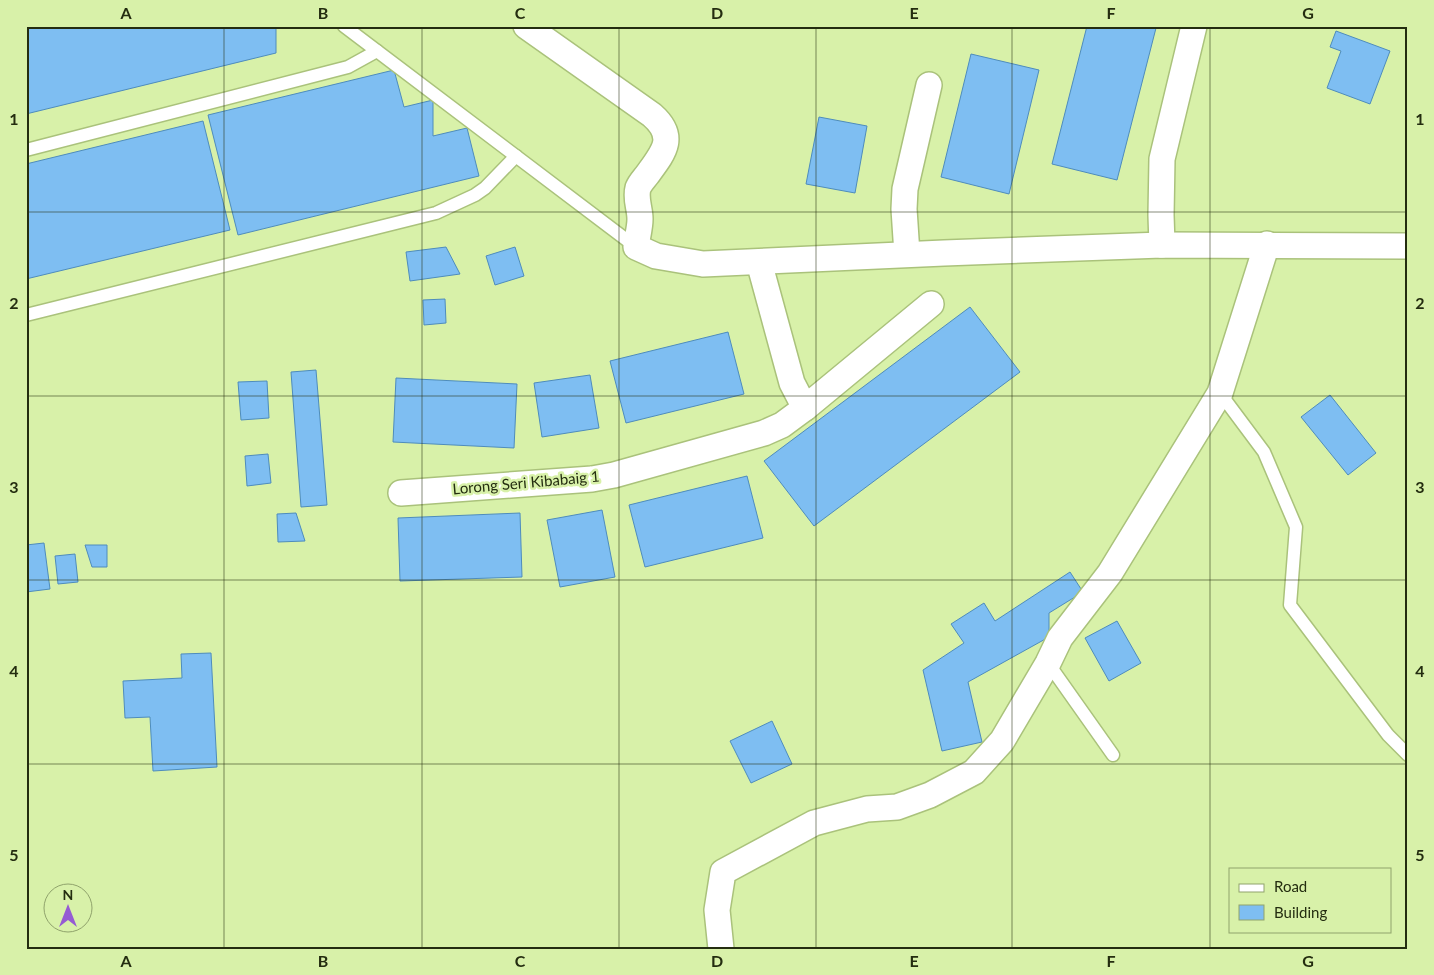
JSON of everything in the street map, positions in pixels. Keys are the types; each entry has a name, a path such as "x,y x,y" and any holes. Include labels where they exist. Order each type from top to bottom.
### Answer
{"street":[{"path":"526,26 652,115 664,128 666,133 665,148 639,186 637,200 640,219 636,246 656,256 703,264 907,254 1162,245 1408,246"},
{"path":"1162,245 1162,160 1194,26"},
{"path":"907,254 904,209 905,189 929,85"},
{"path":"721,949 717,910 723,872 814,823 868,809 897,807 930,795 974,772 1002,741 1048,663 1060,638 1110,573 1220,393 1267,244"},
{"path":"759,262 792,383 805,408"},
{"name":"Lorong Seri Kibabaig 1","path":"401,493 592,479 614,475 764,433 782,425 805,408 931,304"}],"lane":[{"path":"344,26 636,246"},
{"path":"26,150 348,67 377,51"},
{"path":"26,315 436,213 475,195 485,188 516,156"},
{"path":"1220,393 1264,452 1296,527 1290,605 1388,734 1408,755"},
{"path":"1048,663 1113,756"}],"building":[{"path":"26,26 276,26 276,53 26,114"},
{"path":"1087,26 1149,26 1156,28 1117,180 1052,164"},
{"path":"1336,31 1390,51 1370,104 1327,88 1341,51 1330,47"},
{"path":"971,54 1039,70 1009,194 941,177"},
{"path":"394,70 404,107 433,100 433,136 467,128 479,176 238,235 208,115"},
{"path":"819,117 867,126 855,193 806,184"},
{"path":"203,121 230,230 26,279 26,164"},
{"path":"446,247 460,274 410,281 406,252"},
{"path":"515,247 524,276 495,285 486,256"},
{"path":"445,299 446,323 424,325 423,300"},
{"path":"970,307 1020,372 814,526 764,461"},
{"path":"728,332 744,394 626,423 610,361"},
{"path":"316,370 327,505 301,507 291,372"},
{"path":"590,375 599,428 542,437 534,383"},
{"path":"396,378 517,384 514,448 393,442"},
{"path":"267,381 269,418 241,420 238,382"},
{"path":"1330,395 1376,453 1348,475 1301,417"},
{"path":"268,454 271,483 247,486 245,456"},
{"path":"747,476 763,538 645,567 629,505"},
{"path":"602,510 615,577 560,587 547,520"},
{"path":"296,513 305,541 278,542 277,514"},
{"path":"520,513 522,577 400,581 398,518"},
{"path":"44,543 50,589 26,592 26,545"},
{"path":"85,545 107,545 107,567 92,567"},
{"path":"75,554 78,582 58,584 55,556"},
{"path":"1070,572 1083,592 1049,613 1049,637 968,682 982,742 942,751 923,670 964,643 951,624 984,603 995,621"},
{"path":"1117,621 1141,663 1109,681 1085,638"},
{"path":"211,653 217,767 153,771 150,717 125,718 123,681 182,678 181,654"},
{"path":"772,721 792,764 751,783 730,741"}]}
